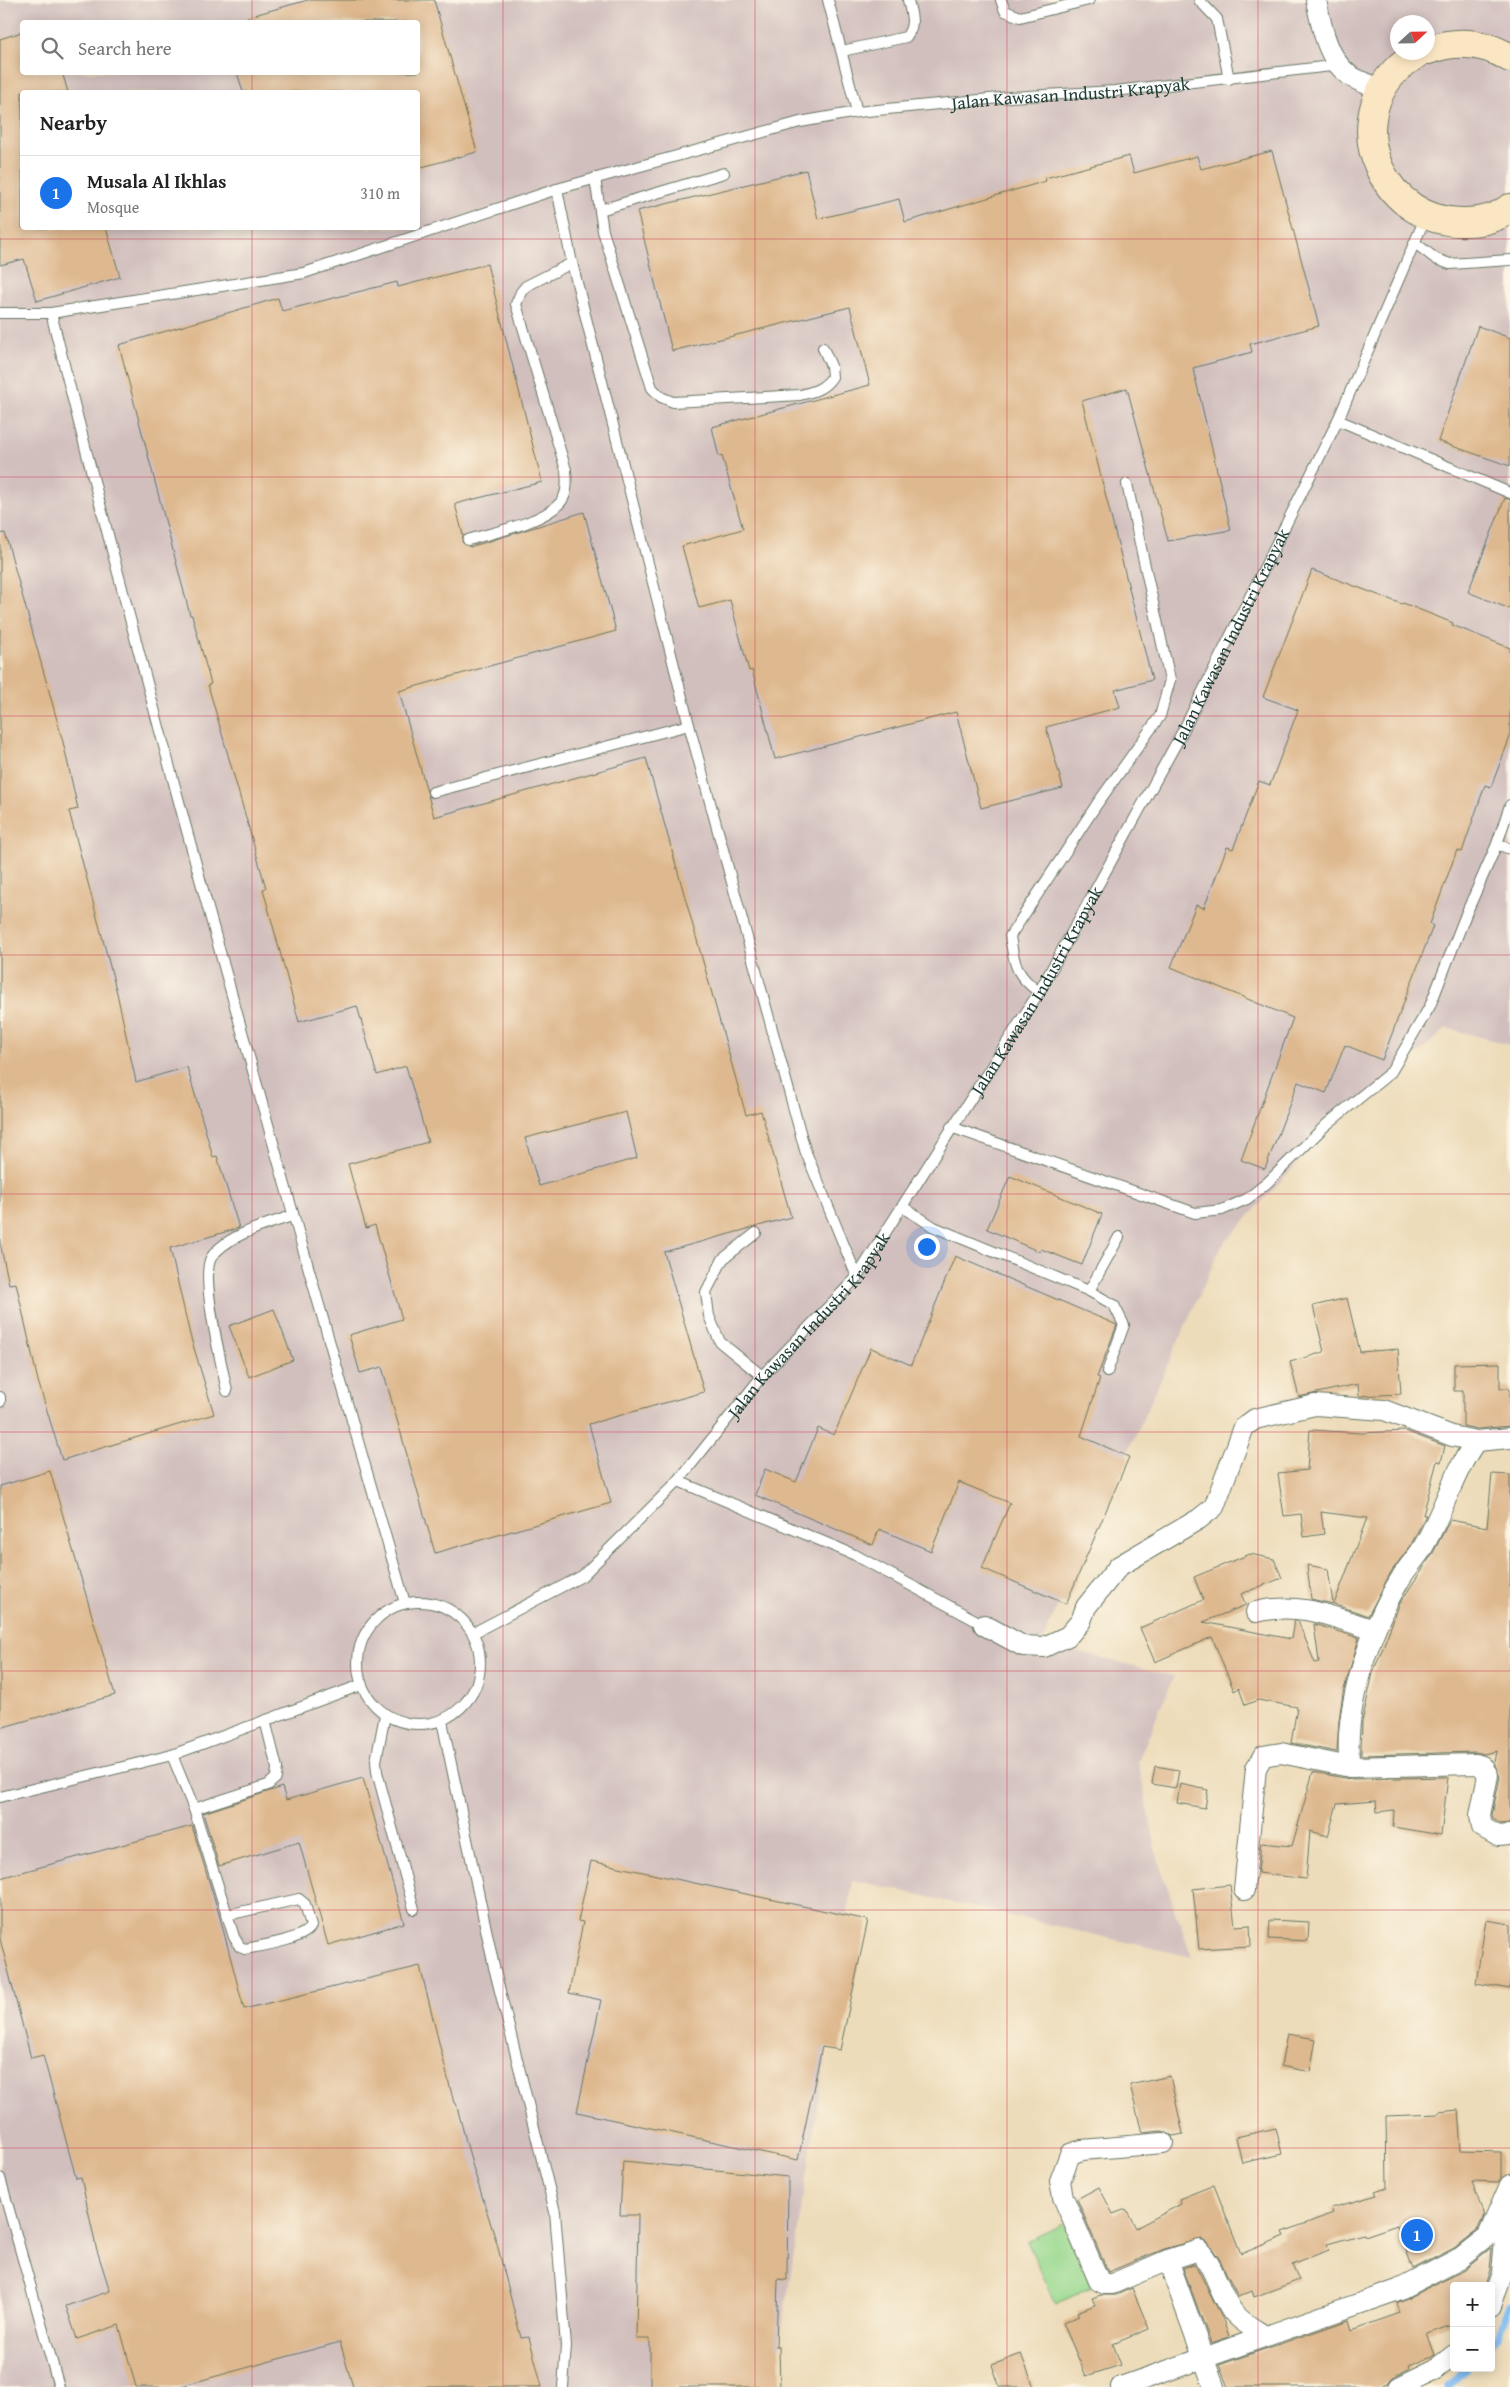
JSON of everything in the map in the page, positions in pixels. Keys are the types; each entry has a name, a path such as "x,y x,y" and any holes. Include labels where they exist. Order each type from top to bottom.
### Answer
{"street":[{"path":"1316,0 1322,30 1340,65 1349,76 1382,90"},
{"path":"1435,48 1445,44 1472,43 1498,50 1510,58"},
{"path":"1409,60 1398,68 1382,90 1374,111 1371,136 1376,161 1387,184 1404,202 1426,216 1451,223 1478,222 1503,214 1510,208"},
{"path":"984,1625 1023,1646 1044,1646 1068,1636 1081,1621 1086,1608 1118,1566 1199,1520 1214,1507 1244,1427 1255,1419 1315,1405 1384,1410 1452,1436 1476,1442 1510,1438"},
{"path":"1350,1767 1347,1748 1349,1720 1374,1630 1401,1577 1423,1548 1450,1494 1463,1460 1476,1442"},
{"path":"1256,1612 1289,1606 1318,1612 1374,1630"},
{"path":"1244,1890 1256,1768 1263,1756 1281,1754 1350,1767 1476,1764 1482,1766 1488,1775 1480,1815 1482,1827 1498,1836 1510,1835"},
{"path":"1163,2143 1082,2150 1070,2154 1060,2181 1063,2197 1099,2281 1105,2284 1112,2284 1168,2260 1199,2250 1207,2258 1231,2310 1238,2318 1265,2336"},
{"path":"1495,2294 1502,2274 1509,2188"},
{"path":"1121,2387 1398,2290 1460,2258 1488,2236 1509,2188"},
{"path":"1168,2260 1214,2387"},
{"path":"1399,2387 1436,2369 1450,2358"}],"lane":[{"path":"828,0 857,112"},
{"path":"842,51 906,37 912,30 913,20 908,0"},
{"path":"1001,0 1005,11 1020,16 1089,0"},
{"path":"1199,0 1217,19 1229,79"},
{"name":"Jalan Kawasan Industri Krapyak","path":"0,313 51,313 304,272 557,188 800,122 857,112 1229,79 1340,65"},
{"path":"600,210 724,173"},
{"path":"595,178 603,231 652,388 661,396 674,402 800,395 813,392 822,388 832,377 831,366 823,348"},
{"path":"557,188 572,263 689,725 805,1150 857,1277"},
{"name":"Jalan Kawasan Industri Krapyak","path":"473,1633 582,1576 678,1481 762,1376 857,1277 903,1207 951,1127 1039,992 1184,729 1338,420 1426,216"},
{"path":"1415,242 1436,259 1450,264 1510,260"},
{"path":"468,540 538,518 561,502 566,491 566,470 516,304 526,286 572,263"},
{"path":"51,313 102,513 292,1216 405,1603"},
{"path":"1338,420 1510,493"},
{"path":"1039,992 1023,980 1020,975 1014,963 1010,936 1097,804 1160,716 1170,680 1127,484"},
{"path":"433,792 689,725"},
{"path":"951,1127 1195,1214 1222,1210 1247,1198 1267,1183 1326,1125 1391,1072 1430,1006 1466,914 1497,844 1510,805"},
{"path":"1497,844 1510,849"},
{"path":"903,1207 934,1227 1089,1291 1114,1305 1124,1325 1107,1372"},
{"path":"227,1391 207,1280 211,1258 227,1243 254,1228 292,1216"},
{"path":"756,1233 723,1258 706,1292 709,1316 720,1342 762,1376"},
{"path":"1089,1291 1119,1237"},
{"path":"0,1397 0,1402"},
{"path":"678,1481 855,1555 984,1625"},
{"path":"425,1601 444,1607 461,1618 473,1633 480,1653 480,1674 473,1694 459,1710 442,1720 423,1725 403,1723 385,1715 371,1702 361,1684 357,1664 363,1637 370,1625 385,1610 405,1603 425,1601"},
{"path":"0,1797 172,1755 361,1684"},
{"path":"385,1715 376,1761 377,1772 414,1909"},
{"path":"194,1809 268,1785 276,1778 277,1768 266,1720"},
{"path":"442,1720 494,1967 555,2212 566,2346 563,2387"},
{"path":"172,1755 194,1809 227,1915 234,1937 240,1947 245,1950 288,1940 304,1933 311,1926 306,1904 299,1899 227,1915"},
{"path":"0,2178 59,2387"}],"shaded area":[{"path":"0,0 1510,0 1510,1045 1447,1028 1318,1140 1221,1247 1041,1643 1174,1676 1138,1761 1160,1867 1192,1957 853,1880 773,2387 0,2387"}],"green space":[{"path":"1063,2224 1092,2287 1056,2304 1027,2241"}],"building":[{"path":"308,0 434,0 477,152 420,167 420,90 242,90 238,75 420,75 420,20 248,20 247,17"},
{"path":"20,33 20,75 63,75 67,90 20,90 20,230 107,230 120,277 37,301 24,259 0,265 0,39"},
{"path":"1272,151 1319,326 1250,344 1252,352 1193,368 1231,530 1168,541 1127,388 1082,401 1152,680 1115,690 1120,707 1046,727 1063,788 981,808 956,712 775,759 752,670 749,671 730,600 699,608 682,546 743,529 722,456 719,457 712,427 870,385 850,307 672,351 637,211 806,170 818,219 899,199 905,222 1046,181 1045,178 1129,156 1134,173 1197,156 1201,169"},
{"path":"487,264 542,482 455,504 463,535 462,542 470,547 584,512 616,631 399,691 434,817 646,758 746,1115 761,1111 791,1217 664,1252 704,1392 589,1424 611,1503 435,1553 382,1367 360,1373 349,1335 402,1319 375,1225 366,1228 348,1164 428,1142 406,1066 377,1075 357,1006 299,1022 263,889 266,888 208,685 211,684 192,615 190,615 119,345 278,298 282,311 397,282 398,287","holes":["626,1112 637,1158 539,1186 525,1138"]},
{"path":"1478,326 1510,338 1510,466 1438,441"},
{"path":"1505,498 1510,500 1510,609 1468,592"},
{"path":"5,533 63,742 78,809 69,811 117,993 136,1082 187,1067 213,1157 217,1156 239,1228 170,1248 190,1335 214,1414 62,1460 38,1381 16,1283 9,1284 0,1243 0,534"},
{"path":"1312,570 1403,603 1510,648 1510,737 1491,787 1485,785 1462,852 1457,850 1430,924 1433,926 1382,1060 1345,1045 1326,1093 1298,1082 1265,1169 1241,1160 1293,1018 1171,967 1196,905 1204,908 1227,847 1233,849 1259,781 1270,785 1298,710 1263,697"},
{"path":"1010,1176 1102,1214 1082,1265 1041,1249 1040,1252 987,1229"},
{"path":"955,1256 1117,1325 1097,1377 1100,1378 1081,1436 1129,1457 1066,1604 982,1568 1010,1503 959,1482 931,1551 879,1529 873,1545 755,1495 765,1469 796,1482 818,1428 834,1435 871,1348 911,1365"},
{"path":"1347,1298 1360,1352 1398,1349 1401,1394 1359,1396 1358,1384 1299,1397 1290,1362 1324,1352 1313,1306"},
{"path":"274,1309 293,1360 249,1377 229,1326"},
{"path":"1500,1363 1500,1388 1510,1388 1510,1426 1477,1429 1463,1426 1463,1391 1454,1391 1454,1364"},
{"path":"1310,1430 1362,1433 1405,1431 1445,1446 1441,1462 1437,1461 1423,1515 1426,1515 1411,1545 1391,1572 1368,1616 1334,1604 1367,1518 1321,1512 1324,1534 1304,1537 1301,1514 1284,1516 1278,1473 1307,1470"},
{"path":"50,1471 115,1695 0,1728 0,1486"},
{"path":"1492,1474 1510,1475 1510,1823 1501,1824 1493,1819 1492,1815 1500,1777 1494,1763 1496,1751 1484,1754 1476,1752 1361,1755 1362,1722 1373,1673 1400,1603 1433,1553 1450,1520 1487,1527"},
{"path":"1250,1554 1274,1559 1282,1578 1241,1594 1246,1605 1203,1622 1291,1639 1294,1621 1298,1621 1315,1663 1319,1662 1314,1624 1359,1638 1343,1693 1337,1752 1291,1743 1297,1707 1258,1700 1245,1705 1239,1688 1234,1691 1212,1637 1155,1662 1140,1628 1203,1600 1194,1577"},
{"path":"1307,1565 1328,1569 1333,1604 1311,1599"},
{"path":"1155,1766 1179,1770 1176,1788 1152,1784"},
{"path":"1313,1772 1350,1779 1448,1777 1441,1835 1393,1827 1394,1810 1377,1812 1376,1801 1337,1804 1328,1836 1310,1831 1306,1879 1258,1873 1261,1843 1292,1846"},
{"path":"363,1778 404,1923 328,1945 299,1842 219,1866 203,1813 282,1787 286,1800"},
{"path":"1180,1784 1208,1790 1205,1808 1177,1803"},
{"path":"192,1826 219,1914 244,2009 420,1966 454,2103 456,2103 472,2164 497,2244 521,2338 529,2337 542,2387 353,2387 340,2342 177,2387 136,2387 119,2325 77,2339 66,2306 110,2291 96,2247 81,2177 76,2178 43,2055 31,2058 0,1939 0,1878"},
{"path":"591,1861 868,1920 840,2050 822,2047 798,2160 577,2112 601,2000 569,1993 583,1922 578,1921"},
{"path":"1230,1885 1235,1926 1250,1925 1251,1946 1199,1949 1193,1889"},
{"path":"1270,1920 1309,1922 1308,1941 1269,1939"},
{"path":"1486,1920 1510,1924 1510,1989 1476,1983"},
{"path":"1287,2034 1316,2039 1310,2072 1281,2066"},
{"path":"1170,2076 1183,2134 1173,2136 1162,2131 1142,2133 1130,2085"},
{"path":"1458,2110 1461,2151 1501,2152 1501,2178 1498,2182 1472,2181 1484,2216 1478,2229 1454,2248 1413,2269 1397,2225 1365,2236 1364,2234 1327,2244 1329,2250 1292,2264 1299,2280 1254,2297 1252,2291 1238,2297 1219,2258 1208,2243 1202,2239 1164,2249 1108,2272 1077,2199 1099,2187 1113,2214 1126,2209 1136,2228 1181,2204 1179,2199 1214,2185 1241,2254 1285,2236 1283,2232 1333,2213 1331,2208 1377,2195 1375,2191 1387,2187 1386,2116 1439,2114 1439,2112"},
{"path":"1276,2128 1282,2154 1242,2163 1236,2137"},
{"path":"623,2161 788,2177 787,2280 778,2279 776,2347 779,2347 780,2387 650,2387 650,2339 636,2339 638,2215 620,2215"},
{"path":"1492,2248 1490,2271 1486,2282 1450,2282 1450,2324 1427,2333 1435,2355 1409,2365 1410,2368 1393,2377 1388,2383 1379,2387 1228,2387 1219,2365 1349,2320 1352,2330 1400,2313 1397,2303 1465,2269"},
{"path":"1195,2264 1222,2317 1229,2337 1211,2343 1183,2268"},
{"path":"1132,2288 1149,2329 1113,2344 1121,2365 1086,2376 1063,2323 1079,2316 1077,2312 1095,2305 1092,2298 1101,2295 1116,2295"},
{"path":"1021,2354 1034,2387 1000,2387 992,2365"}],"waterway":[{"path":"1495,2339 1498,2336 1510,2304"},
{"path":"1449,2387 1463,2372"}],"place":[{"name":"Musala Al Ikhlas","path":"1417,2235"}]}
